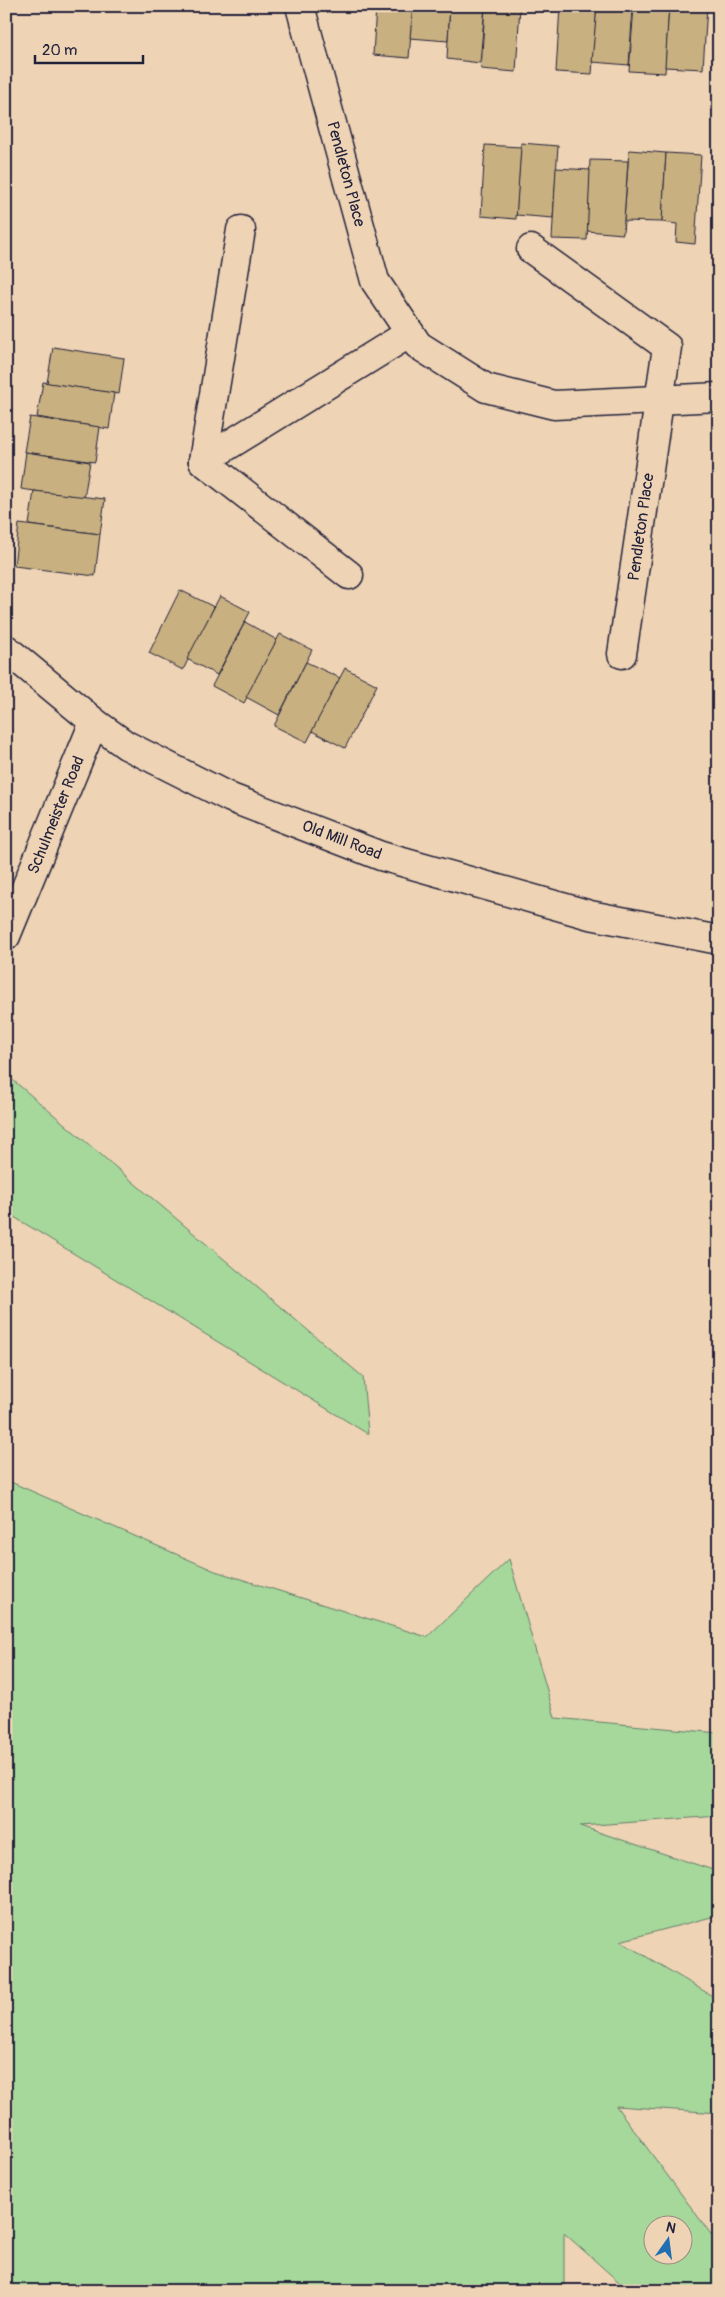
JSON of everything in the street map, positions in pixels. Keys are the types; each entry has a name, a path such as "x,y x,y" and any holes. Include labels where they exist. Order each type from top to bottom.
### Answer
{"street":[{"name":"Pendleton Place","path":"300,6 375,281 418,345 486,388 554,405 719,397"},
{"path":"203,461 241,230"},
{"name":"Pendleton Place","path":"531,249 666,347 660,400 622,654"},
{"path":"203,461 410,333"},
{"path":"203,461 350,575"},
{"name":"Old Mill Road","path":"6,649 94,722 126,745 231,798 381,856 590,915 719,940"},
{"name":"Schulmeister Road","path":"6,936 94,722"}],"green space":[{"path":"6,1077 14,1081 363,1377 368,1434 6,1212"},
{"path":"6,1480 215,1571 427,1637 509,1559 555,1718 719,1733 719,1816 580,1826 719,1872 719,1915 620,1941 719,2000 719,2113 616,2106 719,2245 719,2291 629,2291 564,2233 564,2291 6,2291"}],"building":[{"path":"376,6 413,6 409,58 373,55"},
{"path":"413,6 450,6 448,41 410,38"},
{"path":"450,6 485,6 480,63 447,59"},
{"path":"485,6 520,6 516,72 481,69"},
{"path":"560,6 597,6 592,74 556,72"},
{"path":"597,6 633,6 629,65 592,62"},
{"path":"634,6 669,6 665,73 629,71"},
{"path":"669,6 707,6 703,69 665,67"},
{"path":"521,143 558,146 553,218 516,215"},
{"path":"485,145 521,147 516,219 481,216"},
{"path":"629,150 666,153 662,222 624,221"},
{"path":"666,153 701,155 695,244 676,242 677,224 662,222"},
{"path":"590,160 628,161 623,234 587,231"},
{"path":"556,168 590,170 587,240 552,239"},
{"path":"53,347 124,358 119,394 47,383"},
{"path":"43,382 114,393 109,429 37,417"},
{"path":"30,417 100,427 95,462 24,452"},
{"path":"26,452 90,462 84,498 21,489"},
{"path":"34,491 105,499 100,534 29,525"},
{"path":"19,524 100,534 95,576 14,566"},
{"path":"180,590 214,607 183,670 149,653"},
{"path":"220,596 250,612 217,675 187,659"},
{"path":"245,622 277,640 244,703 212,686"},
{"path":"280,634 312,650 279,715 246,697"},
{"path":"306,662 340,678 307,742 274,726"},
{"path":"345,668 377,685 345,748 312,731"}]}
